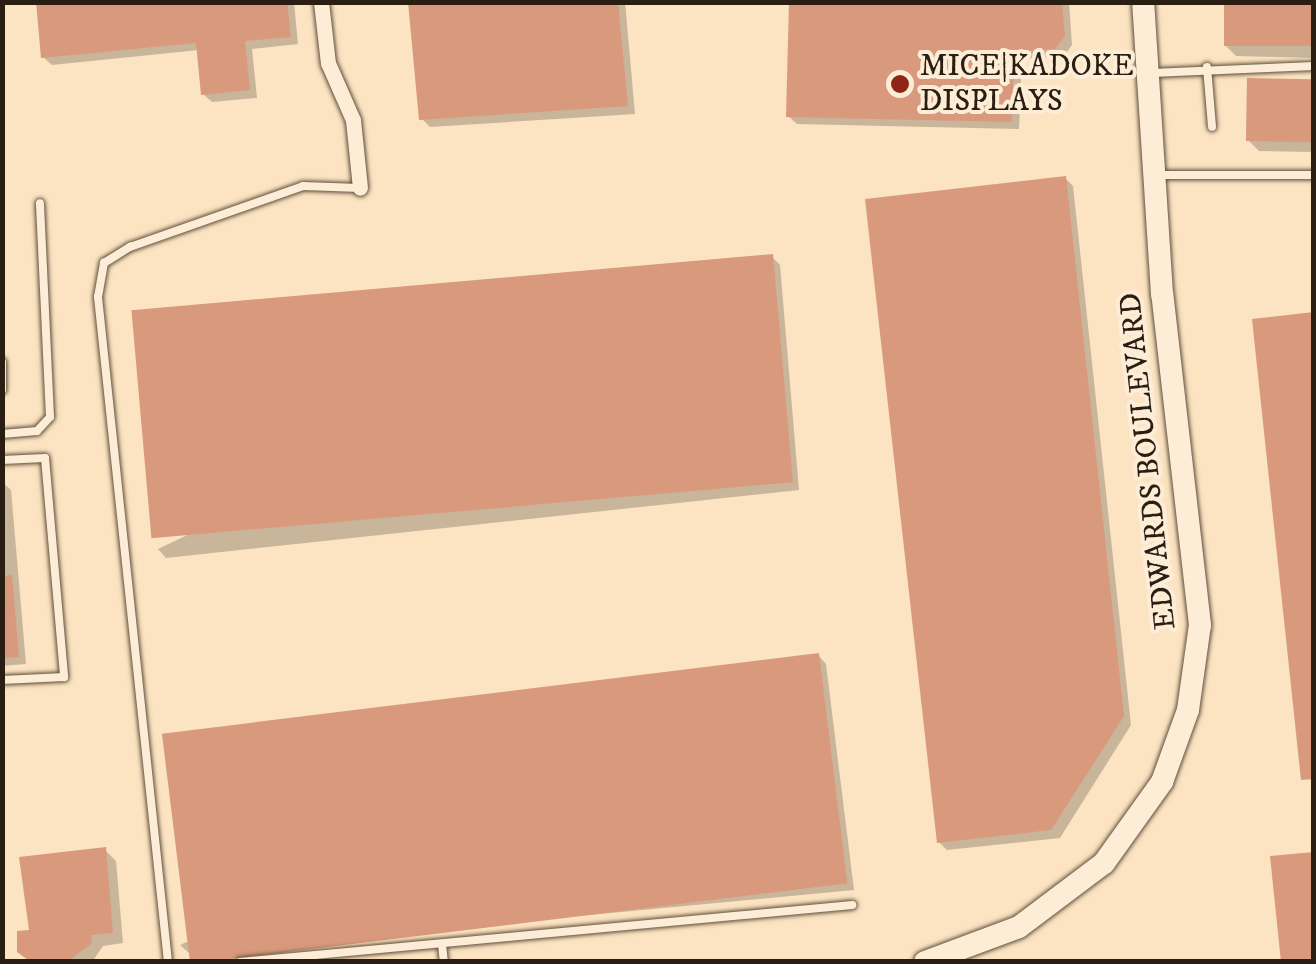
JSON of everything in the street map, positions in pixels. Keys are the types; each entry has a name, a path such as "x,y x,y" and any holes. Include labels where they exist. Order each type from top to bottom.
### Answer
{"street":[{"path":"322,2 328,63 353,120 360,188"},
{"name":"EDWARDS BOULEVARD","path":"926,962 1019,927 1104,863 1162,782 1188,710 1200,626 1154,175 1143,2"}],"lane":[{"path":"1148,73 1207,67 1314,66"},
{"path":"1207,67 1212,127"},
{"path":"1154,175 1314,175"},
{"path":"168,962 98,296 104,263 130,247 303,186 360,188"},
{"path":"2,434 37,431 50,417 40,203"},
{"path":"2,362 2,390"},
{"path":"2,460 45,458 64,677 2,680"},
{"path":"240,962 852,904"},
{"path":"442,944 444,962"}],"building":[{"path":"36,2 287,2 291,37 245,41 250,90 201,95 196,43 41,58"},
{"path":"408,2 618,2 628,106 419,120"},
{"name":"MICE|KADOKE DISPLAYS","path":"789,2 1062,2 1065,36 1055,49 1014,52 1012,122 786,117"},
{"path":"1224,2 1314,2 1314,46 1224,46"},
{"path":"1247,78 1314,79 1313,142 1246,141"},
{"path":"1066,176 1124,716 1051,830 937,843 865,199"},
{"path":"773,254 793,482 151,538 131,310"},
{"path":"1314,312 1314,779 1301,780 1252,319"},
{"path":"12,575 19,657 2,658 2,576"},
{"path":"819,653 847,883 190,962 162,734"},
{"path":"106,847 113,933 91,935 92,943 67,962 31,962 17,952 17,931 29,930 19,857"},
{"path":"1314,852 1314,962 1281,962 1270,856"}],"place":[{"name":"MICE|KADOKE DISPLAYS","path":"900,84"}]}
